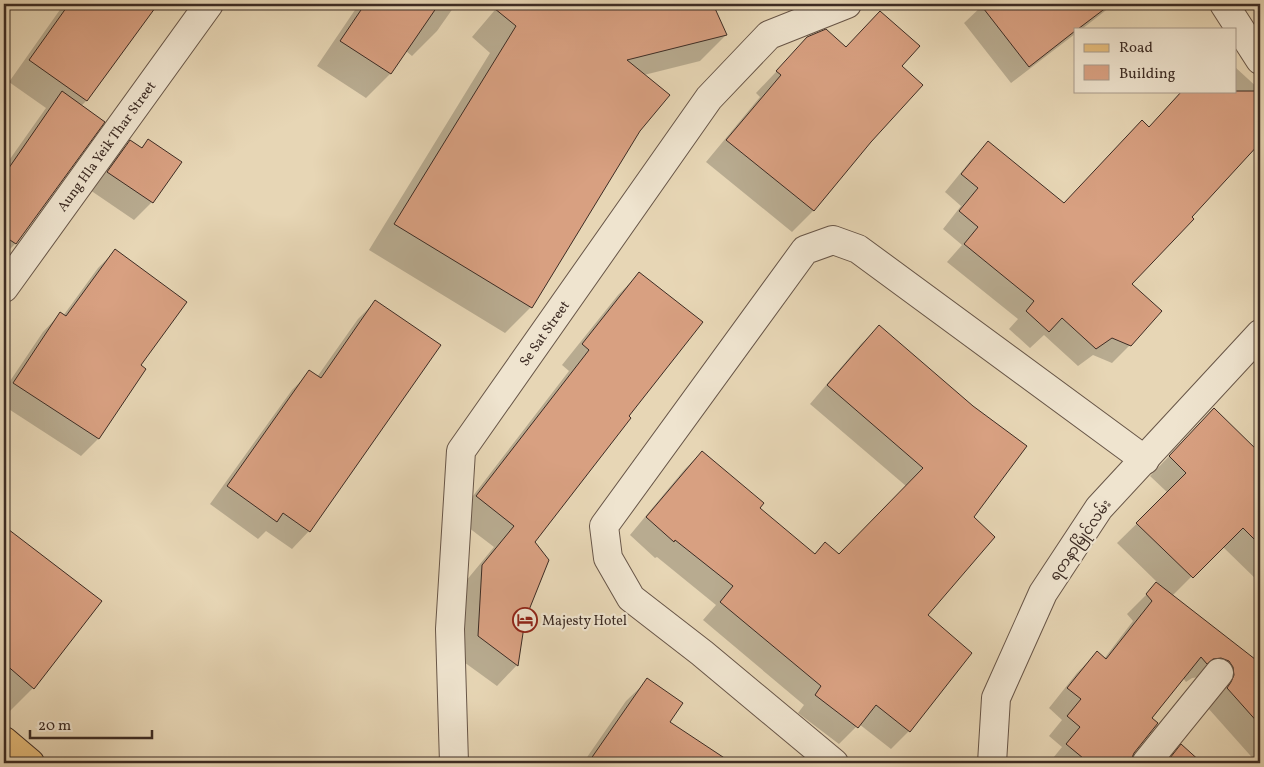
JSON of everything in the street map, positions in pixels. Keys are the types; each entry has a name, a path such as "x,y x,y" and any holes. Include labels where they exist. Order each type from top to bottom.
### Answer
{"main road":[{"path":"4,741 30,763"}],"street":[{"name":"Aung Hla Yeik Thar Street","path":"4,288 209,4"},
{"name":"Se Sat Street","path":"454,763 450,629 461,451 710,98 769,35 847,4"},
{"path":"1224,4 1260,60"},
{"path":"834,763 702,653 631,598 608,558 604,526 805,250 834,240 858,248 1145,460"},
{"name":"ရတနာမြိုင်လမ်း","path":"992,763 996,698 1043,593 1099,508 1260,334"},
{"path":"1146,763 1219,673"}],"building":[{"path":"69,4 158,4 87,101 29,60"},
{"path":"365,4 439,4 391,74 340,41"},
{"path":"489,4 713,4 727,35 627,60 670,95 640,131 532,308 394,224 516,26"},
{"path":"980,4 1111,4 1079,28 1074,28 1074,32 1029,67"},
{"path":"880,11 920,46 902,66 923,85 871,142 814,211 726,140 781,75 776,71 807,37 826,29 846,47"},
{"path":"62,91 105,122 16,244 4,236 4,175"},
{"path":"1260,91 1260,143 1192,217 1194,219 1132,284 1162,311 1131,346 1112,338 1096,349 1062,318 1049,332 1026,311 1034,301 964,244 978,227 959,211 978,188 961,174 988,141 1064,203 1142,120 1149,127 1181,92"},
{"path":"148,139 182,162 153,203 107,172 130,140 142,148"},
{"path":"115,249 187,302 141,365 146,369 99,439 13,383 60,312 66,316"},
{"path":"639,272 703,322 629,416 631,418 535,542 549,560 525,620 518,666 478,636 482,565 514,526 476,496 589,350 582,344"},
{"path":"375,300 441,345 310,532 283,513 277,522 227,486 309,370 321,378"},
{"path":"879,325 973,406 1027,446 974,517 995,537 928,615 972,653 910,732 876,705 858,728 815,695 821,686 720,602 733,586 675,540 674,542 646,517 702,451 764,503 760,508 815,554 825,542 839,554 923,468 827,385"},
{"path":"1214,408 1260,453 1260,545 1243,528 1193,578 1136,523 1186,473 1169,456"},
{"path":"4,526 102,601 34,689 4,663"},
{"path":"1156,582 1260,663 1260,725 1227,688 1234,675 1233,667 1229,661 1221,658 1213,659 1207,664 1201,657 1152,718 1158,723 1134,753 1131,763 1089,763 1066,744 1080,727 1067,716 1081,699 1067,688 1097,651 1106,659 1152,601 1146,594"},
{"path":"647,678 683,703 670,722 732,763 588,763"},
{"path":"1181,744 1202,763 1166,763"}],"place":[{"name":"Majesty Hotel","path":"525,620"}]}
